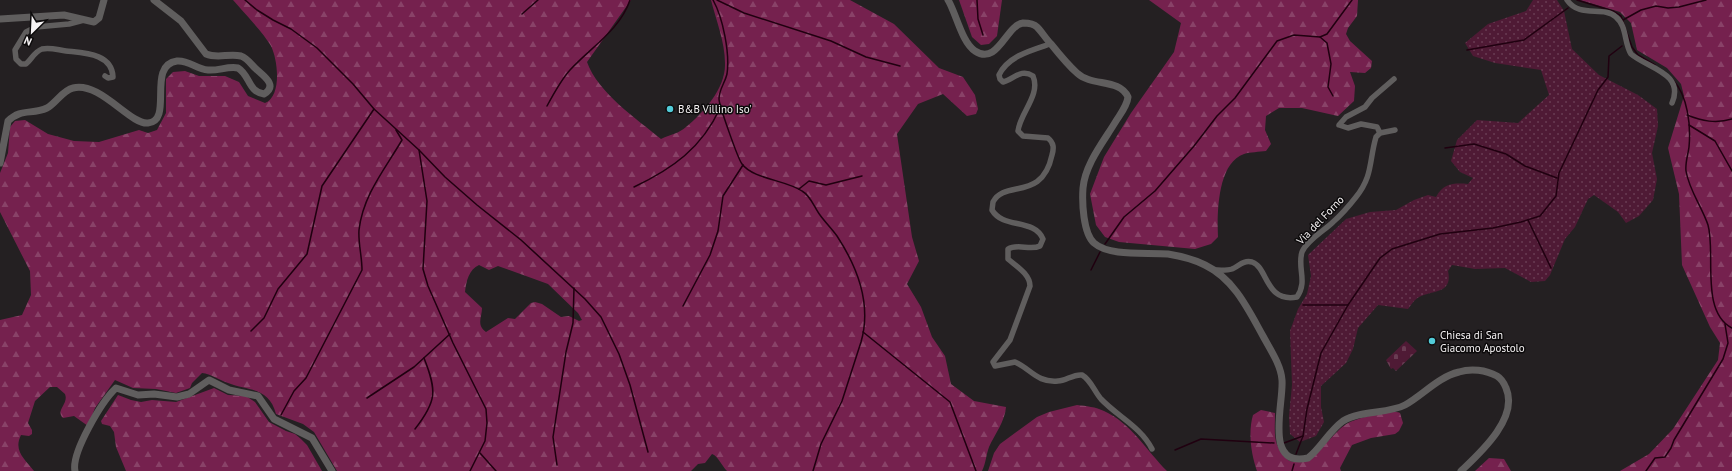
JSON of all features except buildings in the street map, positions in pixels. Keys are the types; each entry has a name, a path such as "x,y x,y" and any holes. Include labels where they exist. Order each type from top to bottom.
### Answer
{"street":[{"path":"0,19 64,15 94,22 98,20 104,0"},
{"path":"0,163 8,121 17,114 46,108 73,88 83,88 96,92 138,120 147,123 154,122 158,116 161,106 161,80 166,67 174,61 189,62 207,70 238,68 245,74 250,85 257,93 264,94 268,91 270,85 268,79 245,58 239,56 213,57 206,54 181,21 154,0"},
{"path":"948,0 965,39 975,51 981,53 994,50 1000,46 1014,27 1024,23 1037,27 1050,44 1083,78 1115,85 1122,89 1128,97 1124,109 1092,160 1083,186 1083,209 1090,238 1098,246 1110,250 1174,255 1200,262 1230,283 1263,336 1279,368 1283,388 1278,438 1281,448 1289,456 1294,459 1308,458 1344,421 1365,414 1405,405 1446,377 1459,371 1482,371 1502,380 1508,392 1508,406 1503,421 1490,442 1461,471"},
{"path":"1567,0 1574,8 1611,14 1617,17 1622,25 1632,54 1657,68 1671,81 1674,93 1672,103"},
{"path":"84,20 69,24 36,27 26,32 15,50 16,59 21,64 26,64 35,53 46,48 90,53 98,56 111,70 113,77 108,78 105,76"},
{"path":"1050,44 1021,54 1012,60 999,76 1003,82 1020,73 1033,76 1035,84 1033,92 1018,131 1022,136 1048,138 1053,144 1053,149 1048,170 1038,182 1000,195 993,202 992,210 999,218 1037,230 1043,239 1040,246 1035,248 1013,246 1008,249 1008,259 1024,273 1030,282 1030,286 1010,340 993,362 995,366 1015,362 1035,376 1050,381 1058,381 1077,374 1082,375 1089,381 1100,399 1135,428 1148,442 1152,449"},
{"path":"1394,79 1372,98 1365,107 1346,117 1340,125 1348,128 1361,124 1377,127 1380,133 1395,130"},
{"name":"Via del Forno","path":"1213,270 1231,269 1242,263 1251,262 1257,265 1268,286 1275,292 1292,298 1297,297 1303,283 1301,262 1302,252 1307,245 1335,221 1357,196 1369,176 1376,137 1380,133"},
{"path":"75,471 75,458 79,449 102,406 116,388 138,395 154,394 177,397 190,394 209,380 229,390 258,396 274,420 312,438 332,471"}],"green space":[{"path":"233,0 631,0 587,62 592,73 609,95 661,139 681,131 693,121 713,99 722,81 725,55 711,0 850,0 894,24 939,68 963,77 975,95 978,109 976,114 967,116 943,94 918,104 897,134 912,237 919,261 907,284 921,307 932,337 945,356 951,384 974,401 1006,407 1002,422 989,447 982,471 727,471 712,454 705,463 698,464 691,471 337,471 314,432 303,424 276,414 273,405 263,394 202,373 192,383 190,388 176,393 156,389 133,388 115,380 95,408 88,426 74,416 63,418 60,412 66,398 65,394 57,387 50,387 35,401 28,423 32,430 32,434 29,436 21,435 18,446 24,459 34,471 0,471 0,320 22,315 31,295 30,271 0,212 0,173 8,153 10,127 15,121 25,120 48,134 74,141 99,142 139,130 148,133 157,130 166,113 166,79 173,72 185,71 199,76 225,76 239,82 248,96 265,103 274,93 276,86 277,68 273,52 271,46 263,35","holes":["479,265 489,270 498,266 548,284 578,313 582,320 579,321 569,316 561,317 542,304 535,302 531,303 515,319 508,318 486,332 480,324 482,308 465,292 470,273 476,267"]},
{"path":"959,0 1002,0 997,36 989,44 981,45 972,37"},
{"path":"1149,0 1358,0 1357,16 1348,28 1346,34 1350,41 1372,61 1371,68 1365,73 1350,72 1355,86 1354,101 1338,116 1302,108 1279,108 1266,116 1265,130 1271,144 1266,151 1244,154 1235,159 1228,168 1220,191 1218,237 1211,244 1195,249 1119,242 1105,237 1096,225 1090,194 1104,157 1131,113 1174,52 1181,23"},
{"path":"1533,0 1557,0 1564,11 1572,49 1599,75 1638,95 1657,109 1658,126 1652,153 1657,179 1653,200 1639,216 1626,223 1618,212 1594,195 1588,199 1575,227 1565,239 1550,275 1545,281 1531,282 1505,268 1475,269 1452,265 1448,271 1448,284 1445,287 1441,290 1419,297 1408,309 1378,305 1358,328 1353,349 1346,363 1321,386 1321,407 1324,422 1316,436 1300,442 1290,434 1289,416 1292,385 1290,331 1298,309 1307,294 1311,276 1308,255 1346,219 1370,212 1396,210 1414,200 1428,195 1436,197 1446,186 1468,184 1473,178 1460,172 1451,161 1457,140 1477,120 1518,123 1549,95 1541,70 1495,63 1473,56 1465,43 1488,24 1526,11"},
{"path":"1580,0 1732,0 1732,471 1620,471 1649,454 1673,429 1718,360 1720,343 1710,327 1682,265 1679,194 1668,148 1684,96 1681,84 1667,68 1637,50 1631,23 1620,12"},
{"path":"1406,341 1417,351 1396,371 1393,368 1391,369 1386,360"},
{"path":"214,388 228,395 246,396 255,402 269,422 295,434 307,445 322,471 126,471 116,447 114,432 110,426 102,424 101,421 118,395 141,402 152,400 176,402"},
{"path":"1077,405 1091,407 1114,416 1131,430 1167,471 988,471 994,453 1000,444 1037,417 1049,412"},
{"path":"1261,410 1275,413 1275,433 1279,449 1288,460 1296,462 1304,461 1319,450 1345,425 1356,420 1381,413 1396,412 1400,413 1403,423 1399,431 1395,434 1371,438 1352,445 1340,468 1341,471 1257,471 1250,436 1253,415"},
{"path":"1489,458 1504,459 1511,471 1475,471"}],"waterway":[{"path":"245,0 257,10 291,29 317,48 353,84 374,109 419,150 445,177 521,240 585,299 601,317 619,354 630,385 648,452"},
{"path":"522,14 538,0"},
{"path":"547,106 567,74 612,29 625,11 630,0"},
{"path":"713,0 720,16 727,46 727,74 719,99 725,121 742,164 754,173 795,187 808,196 820,215 845,248 857,274 864,300 865,314 861,342 842,401 821,444 813,471"},
{"path":"717,0 744,13 831,41 866,57 900,66"},
{"path":"977,0 978,19 983,35"},
{"path":"1105,244 1124,217 1155,191 1194,146 1217,116 1235,98 1277,41 1294,35 1320,37 1327,34 1352,0"},
{"path":"1577,0 1613,11 1621,16 1632,47 1638,55 1655,65"},
{"path":"1623,20 1641,10 1656,6 1668,8 1679,7 1706,0"},
{"path":"1467,50 1524,40 1568,8"},
{"path":"1320,37 1327,43 1331,64 1328,87 1333,96"},
{"path":"1296,454 1303,436 1307,409 1321,353 1348,305 1380,258 1392,249 1440,234 1493,228 1540,216 1556,196 1559,173 1598,90 1608,77 1609,56 1622,46"},
{"path":"1673,80 1682,94 1689,121 1690,139 1686,171 1690,185 1708,225 1711,251 1712,296 1716,309 1722,320 1732,328"},
{"path":"634,187 673,165 695,146 713,122 720,108"},
{"path":"251,331 264,318 278,289 307,254 322,186 374,109"},
{"path":"1687,115 1709,121 1726,121 1732,119"},
{"path":"1689,125 1715,141 1732,171"},
{"path":"281,415 294,391 306,378 362,270 359,235 361,217 370,194 402,140 396,130"},
{"path":"1445,148 1474,144 1506,154 1525,166 1557,178"},
{"path":"419,150 427,201 423,269 428,286 453,343 486,409 487,423 485,441 470,471"},
{"path":"683,306 710,255 718,231 723,196 743,165"},
{"path":"799,189 809,181 826,185 862,176"},
{"path":"1528,220 1551,268"},
{"path":"1091,270 1100,252"},
{"path":"557,465 553,437 566,352 573,323 574,288"},
{"path":"1303,305 1348,305"},
{"path":"1646,471 1655,458 1665,457 1723,359 1728,343 1725,324"},
{"path":"863,332 950,402 976,471"},
{"path":"367,398 414,367 450,334"},
{"path":"415,429 428,411 433,395 431,379 424,358"},
{"path":"1284,443 1303,436"},
{"path":"1175,450 1201,439 1274,443"},
{"path":"480,453 496,471"},
{"path":"1292,471 1294,464"}],"place":[{"name":"B&B Villino Iso'","path":"670,109"},
{"name":"Chiesa di San Giacomo Apostolo","path":"1432,341"}]}
